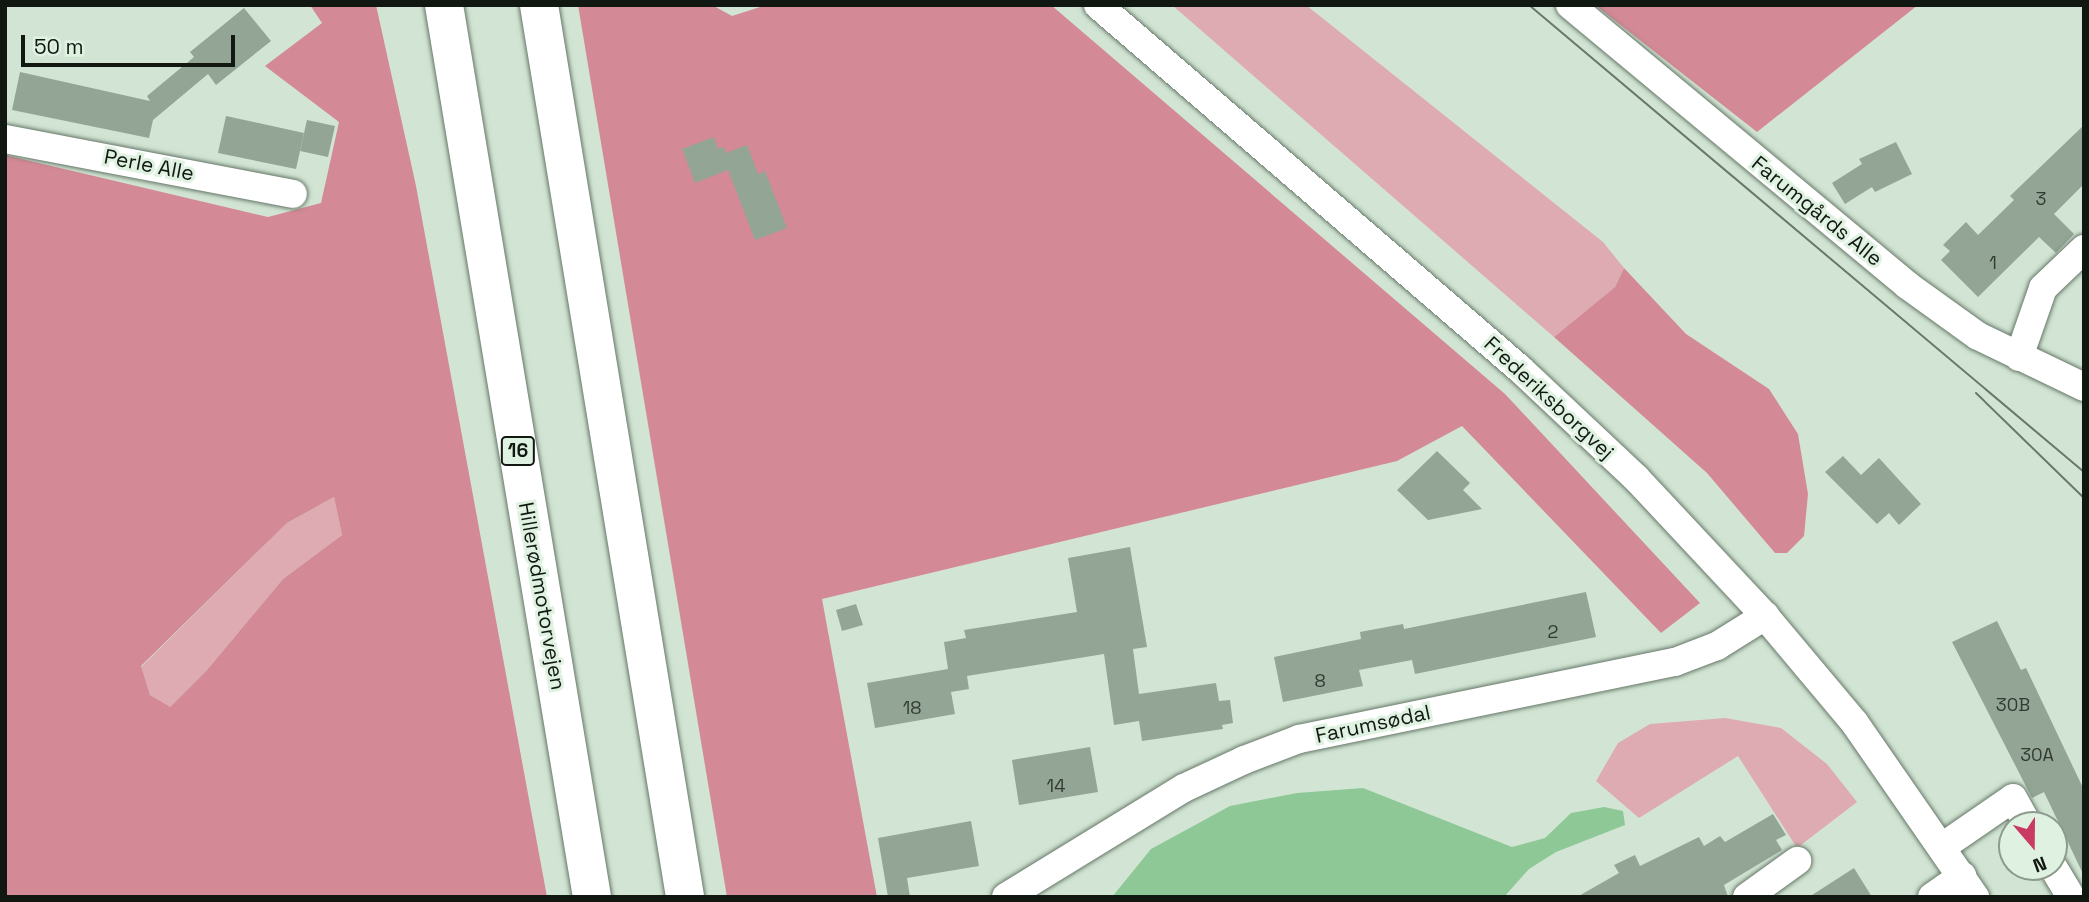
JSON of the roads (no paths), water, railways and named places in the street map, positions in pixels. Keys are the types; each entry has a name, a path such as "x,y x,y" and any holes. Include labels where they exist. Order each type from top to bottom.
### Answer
{"highway":[{"name":"Hillerødmotorvejen","path":"443,5 593,897"},
{"path":"539,5 685,897"}],"street":[{"name":"Frederiksborgvej","path":"1098,5 1520,369 1636,478 1765,616 1854,722 1969,887 1932,897"},
{"name":"Farumgårds Alle","path":"1570,5 1907,285 1978,335 2084,387"},
{"name":"Perle Alle","path":"5,139 293,194"},
{"path":"2019,357 2043,288 2084,249"},
{"name":"Farumsødal","path":"1006,897 1184,788 1244,760 1299,739 1675,662 1717,646 1765,616"},
{"path":"1942,848 2013,798 2020,811"},
{"path":"1747,897 1797,861"},
{"path":"2061,881 2071,897"}],"tram line":[{"path":"1529,5 2084,472"},
{"path":"1976,393 2084,498"}]}
